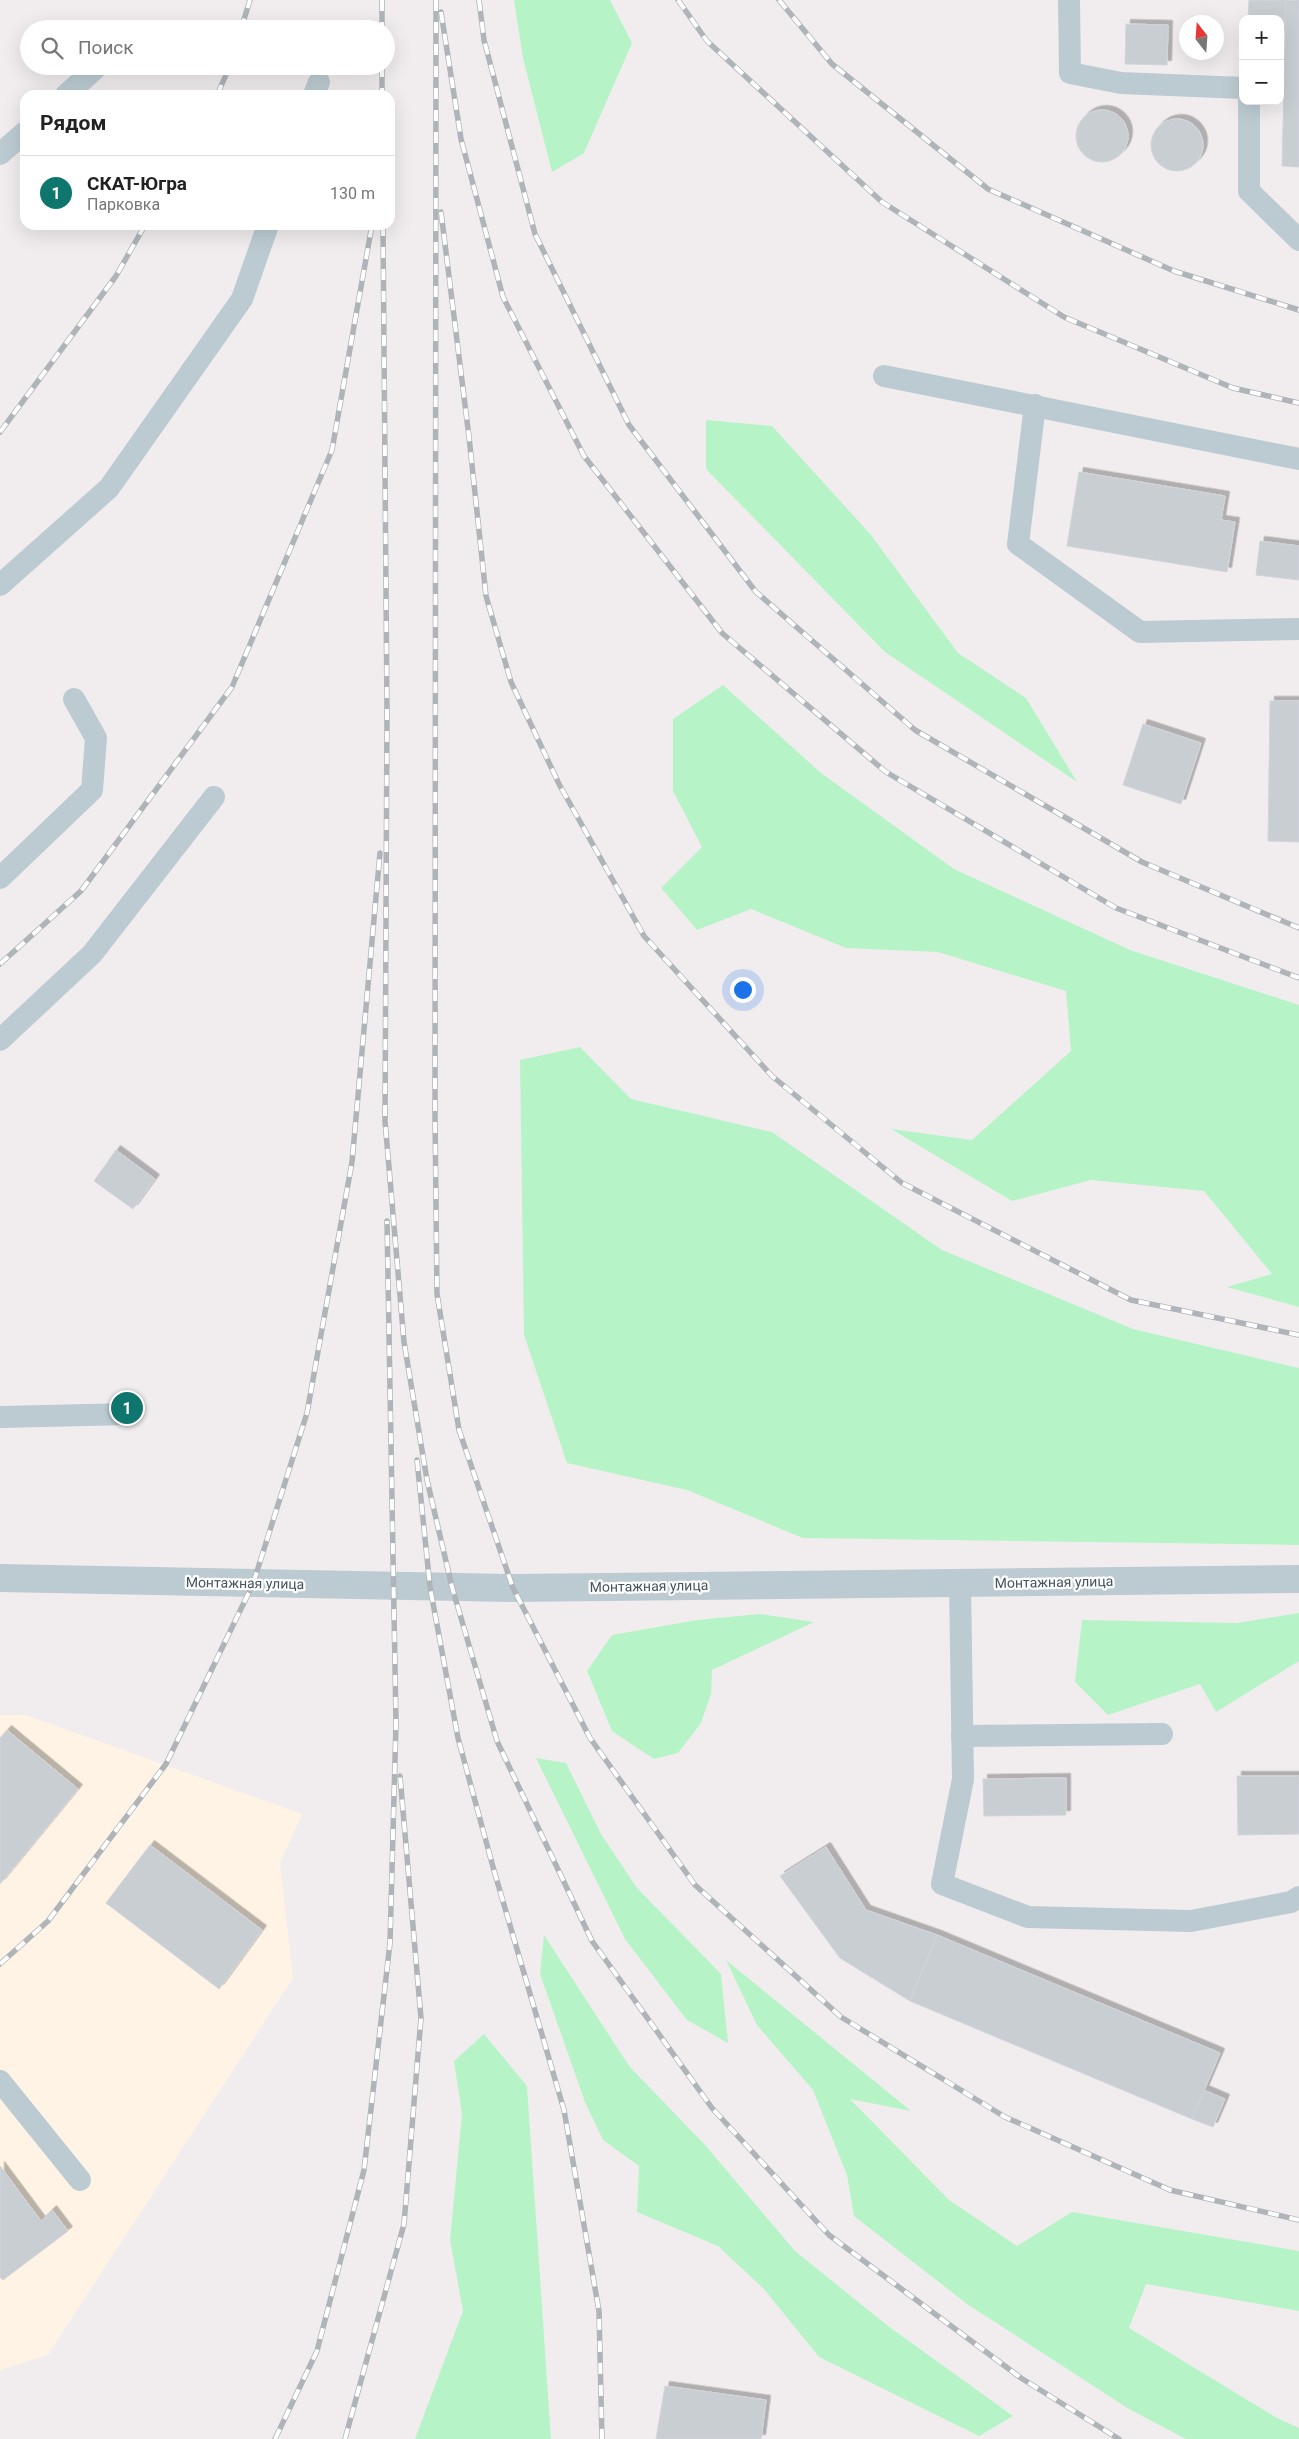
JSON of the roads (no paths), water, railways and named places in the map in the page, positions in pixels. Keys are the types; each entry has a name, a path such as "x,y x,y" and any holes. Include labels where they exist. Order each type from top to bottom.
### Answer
{"street":[{"name":"Монтажная улица","path":"0,1578 513,1588 1299,1580"}],"lane":[{"path":"1069,0 1070,72 1121,82 1239,88"},
{"path":"72,90 88,75"},
{"path":"1250,105 1248,191 1299,240"},
{"path":"0,154 20,136"},
{"path":"0,585 109,488 242,299 266,230"},
{"path":"884,376 1299,459"},
{"path":"1035,406 1018,544 1140,632 1299,629"},
{"path":"0,878 92,790 96,738 74,699"},
{"path":"0,1040 92,954 214,798"},
{"path":"0,1417 131,1414"},
{"path":"960,1583 963,1779 942,1884 1028,1917 1190,1921 1291,1902 1299,1897"},
{"path":"962,1736 1162,1734"},
{"path":"0,2081 80,2180"}],"railway":[{"path":"244,20 250,0"},
{"path":"382,0 382,20"},
{"path":"436,0 435,1115 437,1294 459,1430 513,1588 590,1738 695,1885 841,2017 1005,2117 1170,2190 1299,2220"},
{"path":"479,0 484,40 535,234 629,425 756,592 915,730 1142,862 1299,928"},
{"path":"678,0 707,41 882,202 1064,317 1233,388 1299,403"},
{"path":"779,0 832,64 988,189 1174,271 1299,310"},
{"path":"441,12 461,139 503,297 584,456 722,633 886,772 1116,908 1299,978"},
{"path":"219,90 226,75"},
{"path":"382,75 382,90"},
{"path":"441,212 469,437 486,596 511,682 559,784 644,936 772,1076 902,1183 1131,1300 1299,1335"},
{"path":"0,432 116,276 142,230"},
{"path":"0,964 81,891 232,687 332,450 371,230"},
{"path":"383,230 387,712 385,1121 404,1342 427,1480 452,1587 497,1741 592,1941 712,2108 829,2235 1021,2378 1119,2439"},
{"path":"0,1964 48,1921 166,1764 253,1584 307,1413 352,1162 380,853"},
{"path":"275,2439 317,2351 364,2170 390,1943 396,1723 387,1221"},
{"path":"417,1460 430,1587 458,1738 493,1867 564,2110 599,2311 602,2439"},
{"path":"345,2439 404,2224 421,2018 400,1776"}],"place":[{"name":"СКАТ-Югра","path":"127,1408"}]}
